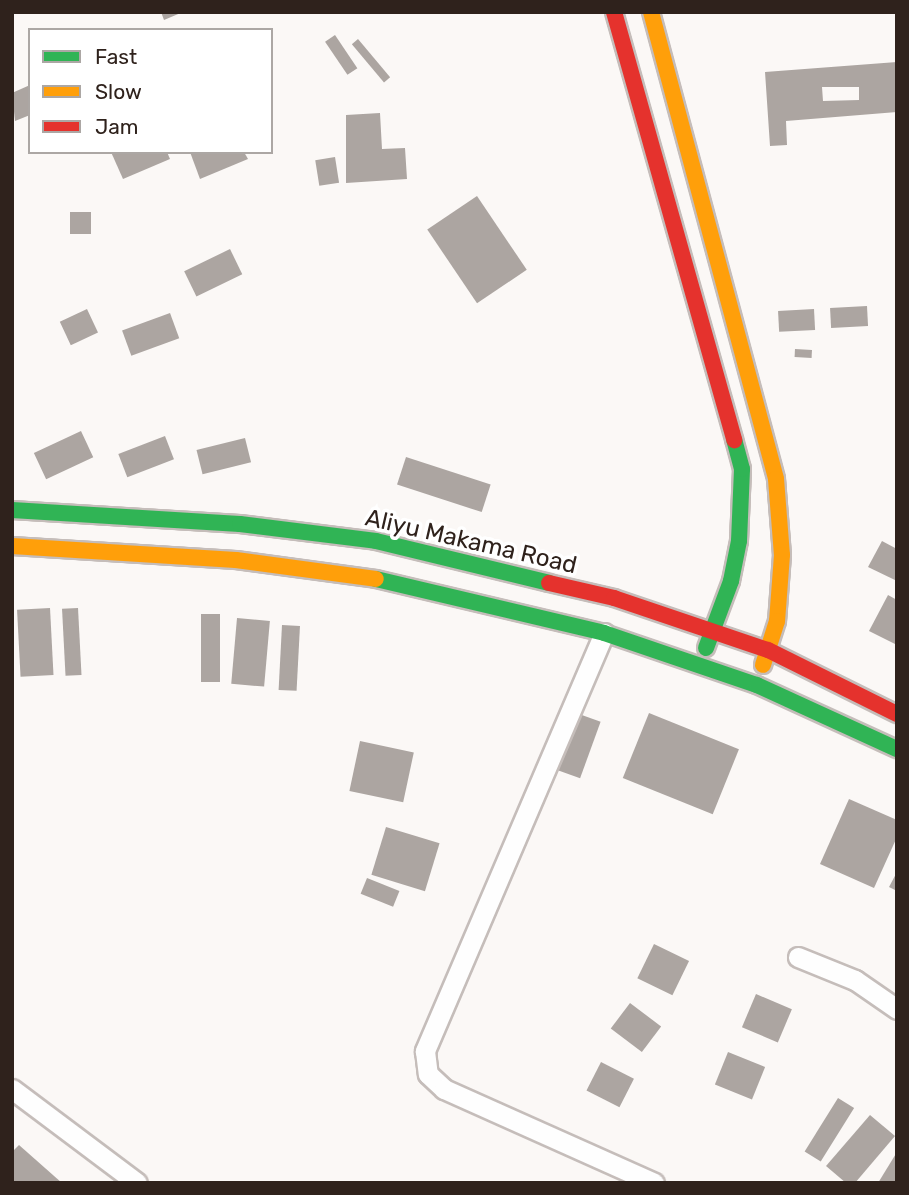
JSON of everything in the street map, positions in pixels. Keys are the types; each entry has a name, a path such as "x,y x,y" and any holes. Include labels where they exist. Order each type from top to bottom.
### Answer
{"street":[{"path":"614,12 742,469 739,541 713,631 700,664"},
{"path":"651,12 776,479 782,555 777,621 757,685"},
{"name":"Aliyu Makama Road","path":"12,510 213,522 376,541 614,598 768,649 897,714"},
{"path":"12,546 236,560 370,577 604,633 700,664 757,685 897,749"},
{"path":"604,633 425,1051 428,1074 444,1089 654,1183"},
{"path":"798,957 855,981 897,1009"},
{"path":"12,1089 132,1181"}],"building":[{"path":"161,12 183,12 164,20"},
{"path":"335,35 357,68 347,75 325,42"},
{"path":"358,39 390,77 384,82 352,44"},
{"path":"897,62 897,112 786,121 787,145 770,146 765,72","holes":["822,87 859,87 859,100 823,101"]},
{"path":"28,86 28,116 15,121 12,93"},
{"path":"380,113 382,149 405,148 407,179 346,183 346,115"},
{"path":"112,154 168,154 170,159 123,179"},
{"path":"191,154 245,154 248,159 200,179"},
{"path":"335,157 339,183 319,186 315,160"},
{"path":"477,196 527,270 477,303 427,230"},
{"path":"70,212 91,212 91,234 70,234"},
{"path":"230,249 242,274 196,297 184,271"},
{"path":"867,306 868,326 831,328 830,308"},
{"path":"87,309 98,333 71,345 60,322"},
{"path":"814,309 815,330 779,332 778,311"},
{"path":"170,313 179,338 131,356 122,330"},
{"path":"795,349 812,350 812,358 795,357"},
{"path":"81,431 93,457 46,479 34,453"},
{"path":"165,436 174,459 127,477 118,454"},
{"path":"245,438 251,462 203,474 196,450"},
{"path":"406,457 491,485 482,512 397,485"},
{"path":"882,541 897,549 897,581 868,567"},
{"path":"888,595 897,600 897,645 869,631"},
{"path":"50,608 54,675 21,677 17,610"},
{"path":"78,608 82,675 66,676 62,609"},
{"path":"201,614 220,614 220,682 201,682"},
{"path":"237,618 270,621 264,687 231,684"},
{"path":"282,625 300,626 297,691 279,690"},
{"path":"649,713 739,749 713,814 623,778"},
{"path":"579,714 601,722 580,778 558,770"},
{"path":"360,741 414,752 403,802 349,791"},
{"path":"849,799 897,820 897,837 874,888 820,864"},
{"path":"386,827 440,843 425,891 371,875"},
{"path":"897,872 897,891 889,887"},
{"path":"367,878 399,891 393,907 361,894"},
{"path":"654,944 689,961 672,995 637,978"},
{"path":"756,994 792,1009 778,1042 742,1027"},
{"path":"630,1003 661,1026 642,1052 611,1029"},
{"path":"728,1052 765,1067 752,1099 715,1084"},
{"path":"601,1062 634,1079 619,1107 586,1091"},
{"path":"838,1098 854,1108 821,1161 805,1151"},
{"path":"870,1115 895,1136 855,1183 846,1183 826,1166"},
{"path":"19,1145 62,1183 12,1183 12,1152"},
{"path":"897,1152 897,1183 878,1183"}],"traffic: fast":[{"path":"706,648 731,581 739,541 742,469 734,440"},
{"path":"12,510 240,524 376,541 549,583"},
{"path":"376,579 604,633 757,685 897,749"}],"traffic: slow":[{"path":"651,12 776,479 782,555 777,621 763,665"},
{"path":"12,546 236,560 376,579"}],"traffic: jam":[{"path":"614,12 734,440"},
{"path":"549,583 614,598 768,650 897,714"}]}
